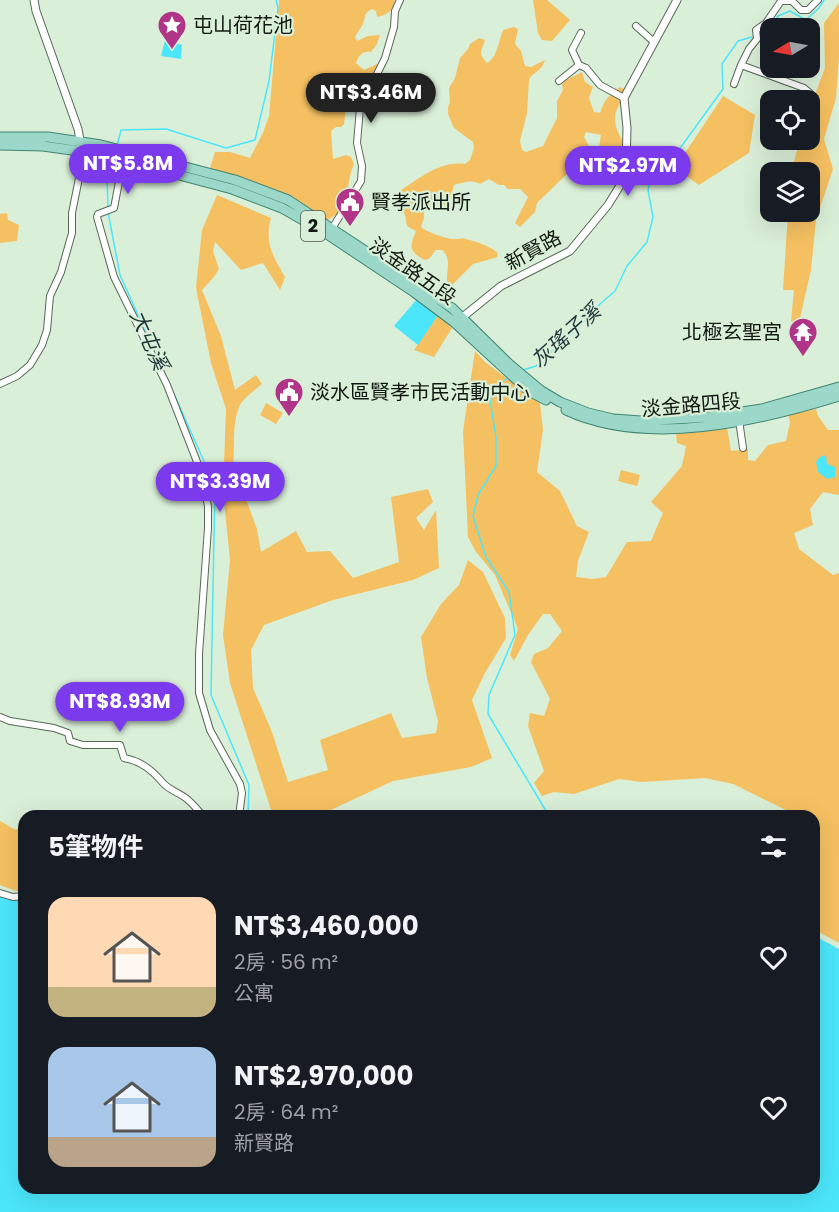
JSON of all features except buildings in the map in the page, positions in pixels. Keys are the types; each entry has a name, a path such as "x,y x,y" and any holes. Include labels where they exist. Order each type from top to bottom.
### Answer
{"main road":[{"name":"2","path":"2,141 48,137 130,158"},
{"name":"淡金路五段","path":"130,158 232,189 282,208 330,231 414,292 459,321 474,341 506,366"},
{"name":"2","path":"459,321 521,380"},
{"name":"淡金路四段","path":"521,380 560,402 588,413 640,422 737,414 839,387"},
{"name":"淡金路四段","path":"521,380 529,391 585,419 625,427 671,428 739,420 808,406 839,396"}],"street":[{"path":"0,384 17,376 30,365 42,345 47,330 50,296 61,272 72,233 72,213 80,173 78,129 34,0"},
{"path":"330,231 361,181 362,166 357,143 360,108 384,58 394,27 395,11 400,0"},
{"path":"734,84 749,49 757,39 756,30 766,23 781,1 792,1 801,10 808,10 818,0"},
{"path":"581,33 572,50 579,65 586,68 600,85 624,98 675,1"},
{"path":"636,26 654,42"},
{"path":"559,81 579,65"},
{"path":"741,65 806,90"},
{"name":"新賢路","path":"459,321 501,286 570,251 608,205 621,184 626,166 627,128 624,98"},
{"path":"130,158 119,182 114,208 102,212 97,218 114,277 167,385 201,472 208,506 208,528 198,693 210,730 240,784 242,793 240,810"},
{"path":"739,420 742,448"},
{"path":"0,717 10,721 54,728 68,733 70,741 83,746 120,745 124,758 134,760 151,770 160,777 164,784 188,800 197,810"},
{"path":"0,893 18,897"}],"shaded area":[{"path":"279,0 395,0 391,10 384,15 377,17 376,11 372,9 366,13 363,24 355,37 357,41 368,36 380,35 371,52 361,54 356,63 364,70 379,63 377,73 356,104 346,106 344,124 331,131 333,159 346,155 351,157 354,164 345,202 328,220 264,189 209,171 215,152 230,152 250,158 263,133 269,116"},
{"path":"533,0 547,0 570,20 552,41 542,40 538,33"},
{"path":"839,3 836,98 824,139 833,169 820,208 820,162 794,162 797,150 820,150 820,90 817,90 825,68 824,23"},
{"path":"514,27 518,29 515,44 521,51 525,66 531,67 545,60 542,67 529,80 527,113 520,141 522,150 526,152 543,146 557,118 557,101 563,90 562,84 582,72 585,82 593,87 589,98 594,112 600,113 603,104 620,87 626,90 615,118 625,156 614,155 607,163 602,159 597,160 601,135 586,132 584,137 589,146 582,162 537,203 535,212 520,227 515,223 528,197 520,189 508,189 489,179 480,184 470,182 454,185 451,196 444,206 434,204 424,208 421,227 444,237 464,238 482,244 497,252 498,257 473,264 452,285 447,284 448,261 445,253 442,250 436,250 429,259 424,260 415,254 412,245 416,231 407,226 405,215 395,194 437,168 465,164 470,160 474,148 473,142 454,128 448,114 449,88 455,78 460,58 470,44 479,38 485,40 481,54 487,63 495,53 503,30"},
{"path":"723,96 755,115 749,153 699,185 675,168"},
{"path":"217,195 271,218 269,242 273,256 285,277 280,290 263,263 241,270 215,242 213,251 219,269 202,290 221,336 235,390 256,375 262,384 241,404 236,416 231,481 240,483 257,529 261,552 296,531 307,552 330,551 353,578 399,562 391,497 428,489 433,502 416,518 424,530 436,510 439,568 413,580 333,600 264,625 251,650 253,688 272,732 288,782 328,770 320,740 391,713 402,738 436,733 438,721 427,678 421,637 441,604 459,585 468,560 483,572 505,618 506,638 472,700 492,758 471,767 393,781 331,810 271,810 230,683 223,635 230,560 223,491 226,409 211,363 196,288 202,230"},
{"path":"7,213 8,220 19,225 17,241 0,243 0,214"},
{"path":"787,222 816,222 811,270 798,327 791,321 794,290 783,290"},
{"path":"438,315 452,328 434,357 414,350"},
{"path":"475,351 485,362 540,403 543,430 537,472 560,491 577,526 589,532 578,561 576,577 593,579 606,577 627,542 651,541 663,513 651,502 682,466 686,446 677,443 676,433 727,427 731,451 748,449 748,460 755,461 768,445 786,441 790,422 788,415 816,409 828,430 839,430 839,495 823,492 810,509 813,525 794,533 799,549 833,575 839,573 839,943 820,933 820,810 786,810 733,784 705,778 642,782 619,779 574,794 554,792 542,796 534,783 544,771 528,726 530,713 544,716 550,699 531,662 534,654 548,648 562,631 550,614 543,614 514,661 510,655 518,629 495,575 476,552 468,537 463,431"},
{"path":"266,403 283,413 276,424 260,415"},
{"path":"621,470 640,475 637,486 618,481"},
{"path":"0,821 18,829 18,891 0,885"}],"water":[{"name":"屯山荷花池","path":"165,40 182,45 181,59 161,56"},
{"path":"417,299 438,315 418,345 394,326"},
{"path":"826,455 827,464 835,467 835,477 827,479 818,472 816,462 820,457"},
{"path":"0,895 18,900 18,1194 820,1194 820,939 839,949 839,1212 0,1212"}],"waterway":[{"name":"大屯溪","path":"117,146 121,130 166,129 226,148 255,140 269,81 278,8 276,0"},
{"name":"灰瑤子溪","path":"808,18 824,0"},
{"name":"灰瑤子溪","path":"777,18 790,11 802,18"},
{"name":"灰瑤子溪","path":"523,370 536,366 615,291 627,266 647,242 653,217 648,190 653,170 678,151 723,89 722,64 738,41 752,37"},
{"name":"大屯溪","path":"108,207 107,180 112,162"},
{"name":"大屯溪","path":"108,212 120,275 162,368"},
{"name":"灰瑤子溪","path":"508,378 501,383 490,400 496,437 496,466 478,495 473,516 486,557 509,592 515,635 489,695 488,714 545,810"},
{"name":"大屯溪","path":"174,394 215,486 211,695 249,785 248,810"}],"place":[{"name":"屯山荷花池","path":"172,50"},
{"name":"賢孝派出所","path":"350,228"},
{"name":"北極玄聖宮","path":"803,358"},
{"name":"淡水區賢孝市民活動中心","path":"289,418"}]}
